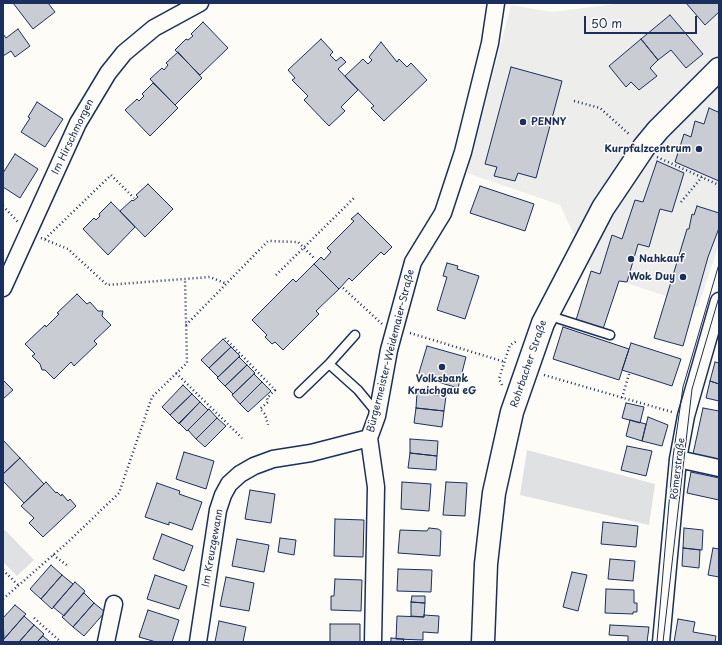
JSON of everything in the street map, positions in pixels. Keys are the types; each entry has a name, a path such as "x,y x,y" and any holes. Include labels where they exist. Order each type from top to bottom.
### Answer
{"main road":[{"name":"Rohrbacher Straße","path":"483,642 486,564 494,493 512,412 547,315 603,208 644,147 658,130 719,69"}],"street":[{"name":"Im Hirschmorgen","path":"3,288 87,104 108,73 124,53 154,28 200,3"},
{"name":"Bürgermeister-Weidemaier-Straße","path":"373,642 376,487 369,438 377,413 389,350 413,262 443,213 463,152 490,43 496,3"},
{"name":"Römerstraße","path":"661,642 678,459 686,416 719,301"},
{"name":"Im Kreuzgewann","path":"198,642 218,510 223,495 230,484 240,474 254,466 273,460 312,453 369,438"},
{"path":"678,459 719,468"},
{"path":"106,642 114,604"}],"lane":[{"path":"547,315 610,335"},
{"path":"299,393 329,364 355,335"},
{"path":"329,364 358,390 377,413"}],"path":[{"path":"574,100 600,108 620,126"},
{"path":"658,157 719,185"},
{"path":"45,239 112,175 134,198"},
{"path":"681,202 702,177"},
{"path":"276,275 354,198"},
{"path":"29,233 68,249 107,285 210,277 226,284"},
{"path":"186,325 268,241 298,242 315,259"},
{"path":"3,599 119,493 152,397 187,363 185,279"},
{"path":"343,288 383,325 390,329 395,327 422,338 505,362"},
{"path":"225,338 276,390 260,409 268,424"},
{"path":"499,379 510,346"},
{"path":"176,373 242,438"},
{"path":"542,374 686,416"},
{"path":"622,398 629,374"},
{"path":"53,554 68,566"},
{"path":"3,570 18,585"},
{"path":"34,618 62,642"}],"shaded area":[{"path":"622,3 719,3 719,244 698,307 591,271 560,205 467,173 511,5 552,12"},
{"path":"527,450 655,484 649,525 520,495"},
{"path":"5,530 34,560 17,576 3,562 3,532"}],"building":[{"path":"13,3 48,3 55,12 33,29"},
{"path":"686,3 719,3 719,12 705,25"},
{"path":"670,15 703,54 686,68 671,50 658,60 641,39"},
{"path":"203,22 228,48 200,75 175,50 186,39 188,40 193,36 191,34"},
{"path":"18,29 30,46 15,57 11,51 3,56 3,34 6,38"},
{"path":"321,39 333,52 330,55 336,61 341,57 346,62 338,69 358,90 341,107 345,111 329,126 304,100 308,96 292,80 295,78 288,70"},
{"path":"641,39 658,60 650,68 657,76 639,90 631,82 626,87 609,66"},
{"path":"381,42 397,62 399,59 407,67 411,63 427,80 384,121 371,108 374,106 345,76 363,59 368,64 372,60 369,57"},
{"path":"178,52 202,78 175,105 150,79 162,68 164,70 168,65 166,63"},
{"name":"PENNY","path":"511,67 562,81 536,178 518,173 515,181 494,176 497,167 485,164"},
{"path":"153,83 178,108 150,136 125,110 137,99 139,101 144,96 142,94"},
{"path":"37,102 63,119 45,147 21,132 30,118 28,117"},
{"name":"Kurpfalzcentrum","path":"709,108 718,112 719,109 719,181 675,162 684,134 691,137 695,121 704,124"},
{"path":"15,154 38,169 20,198 3,187 3,173"},
{"path":"657,161 684,173 672,212 660,209 649,247 638,244 627,282 619,281 603,329 576,320 591,271 600,274 612,235 622,239 635,200 643,202"},
{"path":"148,184 173,209 145,237 120,211 132,200 133,201 138,197 136,195"},
{"path":"480,186 534,204 525,231 470,213"},
{"path":"111,202 135,227 108,255 83,229 94,218 96,220 100,216 99,214"},
{"path":"697,206 719,213 719,228 708,257 683,346 654,338 687,229 689,229 692,214 694,215"},
{"path":"358,213 392,247 384,255 381,252 352,281 349,278 339,289 314,264 321,257 324,260 331,252 327,248 354,221 351,219"},
{"path":"447,263 458,266 457,269 479,276 465,319 437,310 447,277 443,276"},
{"path":"314,264 339,289 316,311 319,314 283,350 275,342 272,344 265,337 267,335 252,320 293,279 296,282"},
{"path":"77,294 87,304 90,302 98,311 103,311 102,316 111,325 94,341 97,344 74,366 71,362 54,379 45,370 42,370 40,364 32,356 35,354 25,344 45,325 46,327 59,314 57,313"},
{"path":"563,327 629,349 619,380 553,359"},
{"path":"223,339 231,347 209,368 201,360"},
{"path":"631,343 681,359 672,386 622,370"},
{"name":"Volksbank Kraichgau eG","path":"427,346 466,357 458,388 418,376"},
{"path":"231,347 240,356 218,377 209,368"},
{"path":"239,357 247,365 225,386 217,378"},
{"path":"715,362 719,363 719,384 710,381"},
{"path":"247,365 255,373 233,394 225,386"},
{"path":"254,374 262,382 240,404 232,395"},
{"path":"3,380 13,390 3,399"},
{"path":"710,381 719,384 719,401 706,398"},
{"path":"262,382 271,391 248,412 240,404"},
{"path":"183,385 192,394 170,415 162,407"},
{"path":"417,393 446,396 444,411 416,408"},
{"path":"192,394 200,402 179,424 170,415"},
{"path":"200,402 208,410 187,431 179,423"},
{"path":"626,403 644,407 640,423 622,418"},
{"path":"416,408 444,411 442,427 414,423"},
{"path":"703,408 719,411 719,460 693,454"},
{"path":"209,409 217,418 196,439 188,430"},
{"path":"648,417 668,425 662,446 642,441"},
{"path":"217,418 226,426 205,447 196,439"},
{"path":"630,420 646,424 642,441 626,436"},
{"path":"410,439 438,441 437,456 410,453"},
{"path":"3,440 20,458 3,474"},
{"path":"627,446 652,451 646,476 621,470"},
{"path":"184,452 214,461 206,489 176,479"},
{"path":"410,453 437,456 436,470 408,468"},
{"path":"20,458 44,484 24,503 3,481 3,474"},
{"path":"691,472 719,478 719,500 687,493"},
{"path":"46,482 56,493 57,492 61,496 62,494 68,501 70,499 76,506 43,537 29,523 34,518 21,506"},
{"path":"402,482 431,484 429,511 401,509"},
{"path":"446,482 467,483 465,516 443,515"},
{"path":"157,483 180,491 179,494 202,502 192,530 169,522 169,525 145,517"},
{"path":"250,490 275,494 271,523 245,519"},
{"path":"335,519 364,520 363,557 334,556"},
{"path":"603,522 638,526 636,547 601,544"},
{"path":"429,528 438,529 441,531 440,556 398,553 400,530 427,531"},
{"path":"684,528 703,530 702,550 683,548"},
{"path":"162,534 193,546 184,571 153,559"},
{"path":"280,538 296,540 294,555 278,552"},
{"path":"237,539 269,545 264,572 232,566"},
{"path":"683,548 700,550 699,568 682,566"},
{"path":"713,548 719,549 719,577 708,575"},
{"path":"610,559 635,561 633,581 608,579"},
{"path":"51,565 62,575 41,599 30,589"},
{"path":"398,569 432,570 431,592 397,591"},
{"path":"572,572 587,575 578,611 563,607"},
{"path":"62,575 73,584 52,609 41,599"},
{"path":"155,575 187,586 179,609 147,599"},
{"path":"226,577 254,583 249,611 220,606"},
{"path":"335,579 362,580 361,611 331,610 331,596 334,596"},
{"path":"75,582 85,591 64,616 53,607"},
{"path":"606,589 634,590 634,603 637,603 637,612 633,612 633,614 605,613"},
{"path":"84,593 94,603 73,627 62,617"},
{"path":"412,596 425,596 425,603 411,602"},
{"path":"411,602 425,603 424,617 411,616"},
{"path":"94,603 105,612 84,636 73,627"},
{"path":"15,605 26,614 4,639 3,618"},
{"path":"148,610 179,620 172,642 156,642 139,637"},
{"path":"424,615 439,616 438,633 423,632 423,640 396,639 397,616 424,617"},
{"path":"24,616 34,625 19,642 3,641 4,639"},
{"path":"678,619 695,622 693,632 716,636 715,642 674,642"},
{"path":"219,621 246,627 243,642 215,642"},
{"path":"330,624 360,624 360,642 330,642"},
{"path":"34,625 44,634 37,642 19,642"},
{"path":"610,625 649,627 647,642 628,642 628,636 609,635"},
{"path":"43,636 50,642 37,642"},
{"path":"391,638 404,639 403,642 391,642"}],"tram line":[{"path":"657,642 673,457 683,387 719,264"},
{"path":"663,642 692,389 719,297"}],"place":[{"name":"PENNY","path":"523,122"},
{"name":"Kurpfalzcentrum","path":"699,149"},
{"name":"Nahkauf","path":"631,259"},
{"name":"Wok Duy","path":"683,277"},
{"name":"Volksbank Kraichgau eG","path":"442,367"}]}
